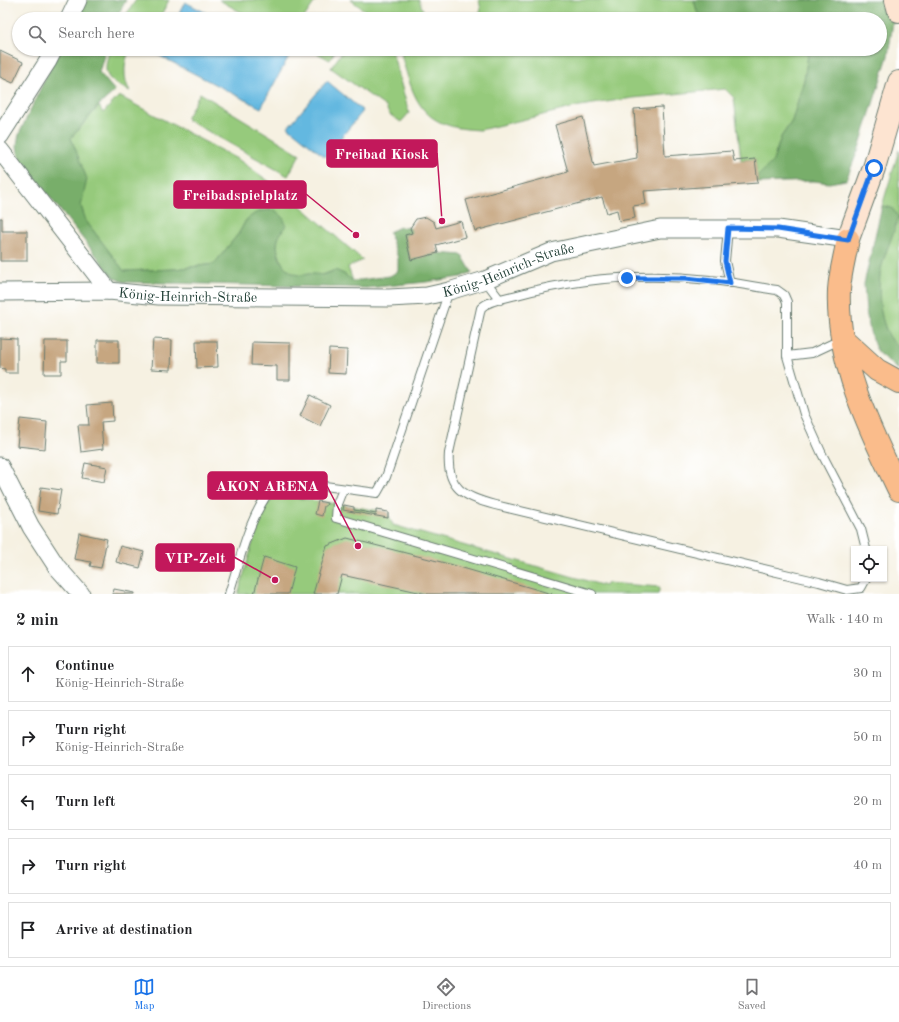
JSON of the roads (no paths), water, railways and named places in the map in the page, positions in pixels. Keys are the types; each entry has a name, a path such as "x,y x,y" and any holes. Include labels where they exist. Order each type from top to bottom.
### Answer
{"main road":[{"path":"896,0 899,11"},
{"path":"899,82 874,168 848,240 839,289 839,309 843,339 854,387 866,421 899,490"},
{"path":"843,339 877,370 899,382"}],"street":[{"path":"72,12 78,0"},
{"path":"0,136 50,56"},
{"path":"0,150 109,292"},
{"name":"König-Heinrich-Straße","path":"0,292 109,292 160,296 389,298 427,296 485,280 551,252 660,229 778,229 848,240"},
{"path":"0,466 31,526 53,562 81,594"}],"lane":[{"path":"728,228 725,261 730,283"},
{"path":"864,582 861,588 846,590 819,582 484,502 463,494 455,483 448,467 449,453 481,308 484,305 500,300 567,283 627,278 686,278 777,290 784,295 787,302 787,356 804,414 822,454 861,529 865,546"},
{"path":"485,280 500,300"},
{"path":"229,594 250,527 264,497 275,484 295,482 377,493 386,477 449,291"},
{"path":"787,356 812,353 843,339"},
{"path":"343,489 337,504 336,518 592,594"}],"water":[{"path":"185,2 204,12 180,12"},
{"path":"160,56 289,56 261,108"},
{"path":"327,81 363,111 325,157 288,127"}],"place":[{"name":"Freibad Kiosk","path":"442,221"},
{"name":"Freibadspielplatz","path":"356,235"},
{"name":"AKON ARENA","path":"358,546"},
{"name":"VIP-Zelt","path":"275,580"}]}
